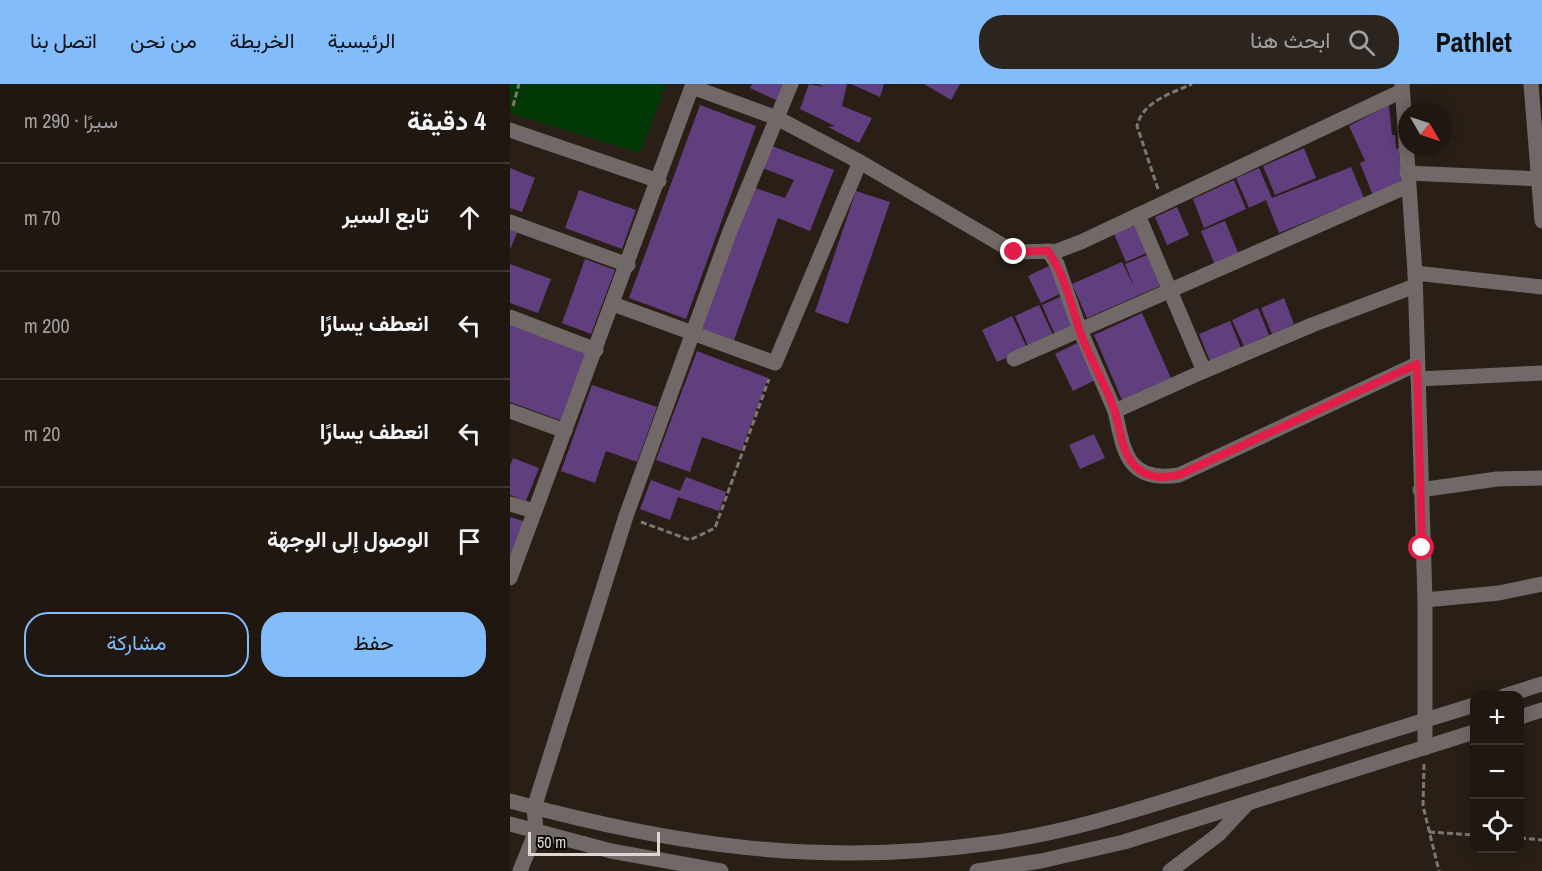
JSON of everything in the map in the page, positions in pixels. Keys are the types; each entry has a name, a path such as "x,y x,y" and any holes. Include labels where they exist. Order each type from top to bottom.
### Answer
{"street":[{"path":"520,871 536,831 534,808 626,516 730,231 791,84"},
{"path":"1531,84 1542,221"},
{"path":"510,578 693,86 777,118 860,162 1014,252 1048,251 1081,242 1402,87 1415,280 1425,600 1425,748"},
{"path":"510,130 659,181"},
{"path":"613,304 775,363 860,162"},
{"path":"1014,359 1407,180 1540,179"},
{"path":"1138,215 1204,371"},
{"path":"510,222 628,265"},
{"path":"1048,251 1063,280 1080,330 1114,411 1125,453 1137,467 1148,475 1160,478 1179,475 1418,371 1542,373"},
{"path":"1114,411 1415,280 1542,287"},
{"path":"510,317 596,350"},
{"path":"510,411 565,431"},
{"path":"1420,490 1497,480 1542,478"},
{"path":"510,504 534,511"},
{"path":"1425,600 1498,593 1542,584"},
{"path":"1520,691 1542,684"},
{"path":"510,801 651,836 757,850 864,853 951,848 1035,836 1117,816 1470,706"},
{"path":"1524,716 1542,710"},
{"path":"977,871 1093,850 1470,733"},
{"path":"1170,871 1219,834 1249,802"},
{"path":"510,824 630,855 721,871"}],"path":[{"path":"513,106 519,84"},
{"path":"1163,203 1137,126 1138,120 1145,109 1160,99 1192,84"},
{"path":"626,516 690,540 715,528 775,363"},
{"path":"1425,748 1423,806 1439,871"},
{"path":"1429,832 1470,835"},
{"path":"1524,838 1542,840"}],"green space":[{"path":"510,84 666,84 640,153 510,113"}],"building":[{"path":"752,84 784,84 778,101 750,88"},
{"path":"809,84 824,87 818,84 847,84 842,106 872,118 859,143 828,127 835,126 800,109"},
{"path":"851,84 884,84 880,97"},
{"path":"924,84 960,84 951,100"},
{"path":"700,105 756,126 686,319 629,298"},
{"path":"1389,105 1392,135 1395,135 1396,149 1398,148 1399,156 1401,184 1373,196 1360,163 1365,161 1349,126"},
{"path":"767,144 834,170 810,231 778,218 734,340 702,329 752,187 785,198 794,180 759,167"},
{"path":"1304,148 1316,178 1275,195 1263,166"},
{"path":"1351,167 1364,198 1279,233 1266,200 1249,208 1236,178 1259,168 1272,198"},
{"path":"510,168 535,178 522,212 510,208"},
{"path":"1234,180 1246,209 1204,228 1193,199"},
{"path":"579,190 636,210 622,249 565,228"},
{"path":"856,191 890,202 848,324 815,312"},
{"path":"1177,207 1189,235 1167,245 1155,217"},
{"path":"1225,221 1239,255 1215,265 1201,231"},
{"path":"1135,224 1151,251 1126,262 1114,234"},
{"path":"510,228 518,230 510,250"},
{"path":"1147,255 1160,286 1087,318 1072,284 1122,262 1135,288 1125,264"},
{"path":"585,259 615,270 591,334 562,323"},
{"path":"510,264 551,279 538,313 510,303"},
{"path":"1051,265 1066,291 1041,303 1028,276"},
{"path":"1062,296 1076,325 1055,335 1042,305"},
{"path":"1284,298 1294,324 1272,334 1261,308"},
{"path":"1039,305 1054,337 1029,348 1015,316"},
{"path":"1258,308 1269,335 1244,346 1232,320"},
{"path":"1142,313 1171,378 1122,400 1094,335"},
{"path":"1012,316 1027,348 997,362 982,330"},
{"path":"1230,321 1241,348 1210,361 1199,334"},
{"path":"510,324 588,352 562,421 510,402"},
{"path":"1077,343 1097,379 1073,391 1055,354"},
{"path":"697,351 768,378 741,451 702,437 690,472 656,460"},
{"path":"592,385 657,407 637,462 606,451 595,483 561,471"},
{"path":"1094,434 1105,458 1080,469 1069,445"},
{"path":"513,458 539,468 526,501 510,495 510,466"},
{"path":"686,477 726,492 719,511 678,497 670,520 640,509 651,480 680,491"},
{"path":"510,517 526,522 510,558"}],"route":[{"path":"1014,252 1048,251 1057,264 1078,318 1080,330 1114,411 1125,453 1137,467 1148,475 1160,478 1179,475 1417,364 1422,548"}]}
